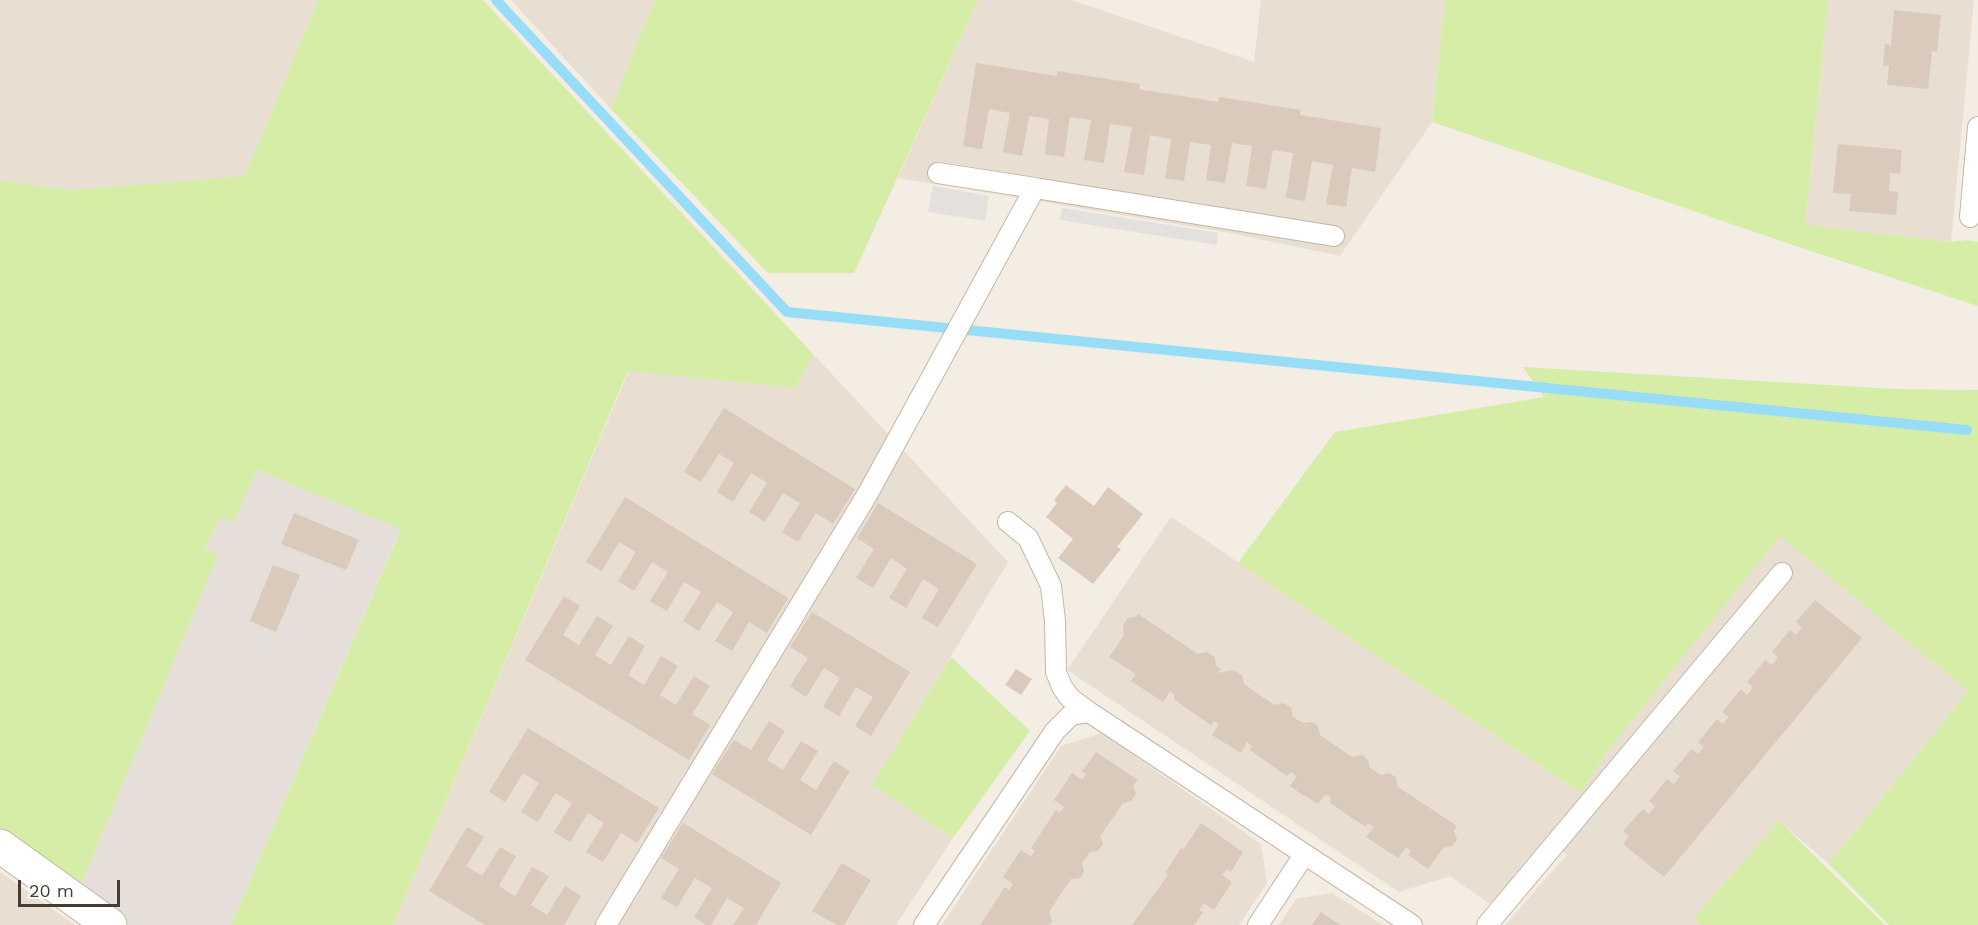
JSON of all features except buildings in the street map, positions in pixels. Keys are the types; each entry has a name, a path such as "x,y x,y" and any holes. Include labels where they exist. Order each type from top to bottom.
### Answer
{"street":[{"path":"0,846 110,925"}],"lane":[{"path":"1970,217 1978,127"},
{"path":"938,173 1334,236"},
{"path":"606,925 867,495 1035,188"},
{"path":"1008,522 1028,538 1051,586 1055,621 1056,672 1062,687 1070,698 1412,925"},
{"path":"1487,925 1782,573"},
{"path":"924,925 1055,732 1071,715 1089,712"},
{"path":"1258,925 1305,855"}],"shaded area":[{"path":"0,0 318,0 245,176 70,190 0,180"},
{"path":"511,0 655,0 611,109"},
{"path":"978,0 1071,0 1254,62 1261,0 1445,0 1432,122 1340,256 1231,233 898,178"},
{"path":"1828,0 1974,0 1951,242 1805,225"},
{"path":"933,186 989,196 985,221 928,212"},
{"path":"1062,208 1218,233 1217,245 1060,220"},
{"path":"813,354 1008,562 873,785 953,838 896,925 393,925 629,371 795,388"},
{"path":"257,470 401,528 231,925 129,925 79,890 218,555 205,550 220,516 233,521"},
{"path":"1171,517 1581,793 1603,757 1780,535 1968,691 1829,864 1779,821 1695,917 1702,925 1505,925 1567,855 1545,839 1491,905 1450,876 1399,892 1067,670"},
{"path":"1102,733 1261,844 1267,883 1239,925 942,925 1061,746"},
{"path":"0,872 75,925 0,925"},
{"path":"1332,893 1383,925 1279,925 1296,899"}],"green space":[{"path":"318,0 483,0 813,354 795,388 628,371 393,925 231,925 401,529 257,470 233,522 220,516 205,549 218,555 79,890 0,831 0,180 70,190 245,176"},
{"path":"655,0 978,0 854,273 768,273 611,109"},
{"path":"1445,0 1828,0 1805,225 1951,242 1967,240 1978,242 1978,306 1432,122"},
{"path":"1523,367 1895,389 1978,390 1978,925 1889,925 1829,864 1968,691 1780,536 1603,757 1581,793 1238,563 1335,432 1544,397"},
{"path":"951,657 1030,731 953,838 872,785"},
{"path":"1779,821 1885,925 1702,925 1694,918"}],"waterway":[{"path":"496,0 787,312 1967,430"}]}
